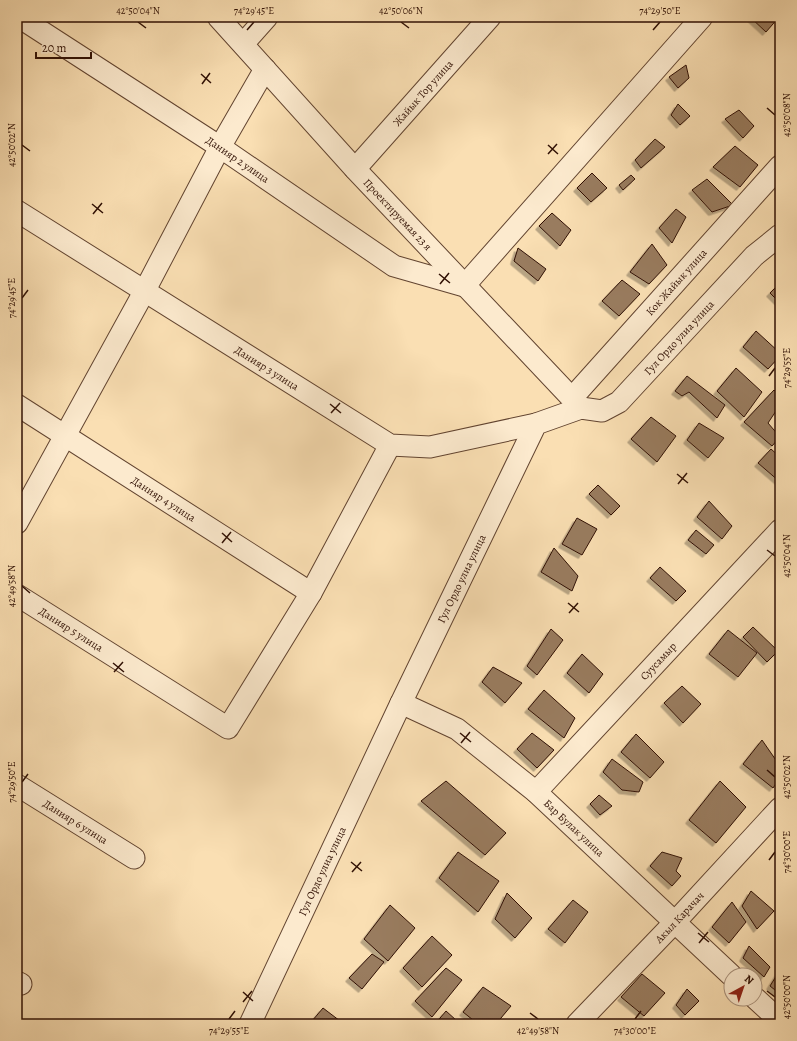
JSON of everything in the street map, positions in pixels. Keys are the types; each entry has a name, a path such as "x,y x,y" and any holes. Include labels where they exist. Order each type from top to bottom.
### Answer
{"street":[{"name":"Данияр 2 улица","path":"19,17 220,147 394,266 464,286"},
{"name":"Проектируемая 23 я","path":"218,17 355,169 464,286 577,403"},
{"path":"243,44 267,17"},
{"name":"Жайык Тор улица","path":"355,169 490,17"},
{"path":"464,286 702,17"},
{"path":"17,523 144,292 220,147 265,69"},
{"name":"Кок Жайык улица","path":"577,403 780,166"},
{"name":"Данияр 3 улица","path":"17,211 390,445 430,447 536,424"},
{"name":"Гул Ордо улиа улица","path":"250,1024 401,703 536,424 577,403 602,411 619,402 754,256 780,235"},
{"name":"Данияр 4 улица","path":"17,405 311,593"},
{"path":"311,593 390,445"},
{"name":"Суусамыр","path":"536,792 780,530"},
{"name":"Данияр 5 улица","path":"17,594 228,728 311,593"},
{"name":"Бар Булак улица","path":"401,703 457,729 536,792 723,967"},
{"name":"Данияр 6 улица","path":"17,785 134,858"},
{"name":"Акыл Карачач","path":"577,1024 675,922 780,808"},
{"path":"763,1005 780,1021"}],"building":[{"path":"750,17 779,17 766,32"},
{"path":"686,65 689,78 678,88 669,77"},
{"path":"678,104 690,116 680,125 671,115"},
{"path":"739,110 754,126 743,138 725,119"},
{"path":"655,139 665,147 641,168 635,160"},
{"path":"735,146 758,165 740,187 713,167"},
{"path":"592,173 607,188 591,202 577,188"},
{"path":"631,175 635,179 623,190 619,185"},
{"path":"707,179 733,205 712,212 692,190"},
{"path":"676,209 686,217 672,243 659,228"},
{"path":"552,213 571,230 560,246 539,226"},
{"path":"652,244 667,265 649,284 630,272"},
{"path":"518,248 546,269 538,281 514,261"},
{"path":"622,280 640,294 619,316 602,301"},
{"path":"780,283 780,303 770,293"},
{"path":"756,331 780,353 780,356 768,369 743,347"},
{"path":"736,368 762,392 744,417 717,391"},
{"path":"687,376 725,405 717,418 689,392 682,396 675,391"},
{"path":"774,390 780,396 780,405 768,423 780,437 772,446 744,422"},
{"path":"651,417 676,436 657,462 631,439"},
{"path":"699,423 724,438 708,458 687,440"},
{"path":"771,449 780,457 780,482 758,463"},
{"path":"598,485 620,506 611,515 589,494"},
{"path":"709,501 732,526 722,539 697,517"},
{"path":"577,518 597,529 582,555 562,544"},
{"path":"696,530 714,545 706,554 688,540"},
{"path":"554,548 578,576 572,591 541,572"},
{"path":"660,567 686,591 676,601 650,578"},
{"path":"753,627 778,651 767,662 743,637"},
{"path":"551,629 563,640 537,675 527,666"},
{"path":"728,630 757,653 738,677 709,654"},
{"path":"582,654 603,674 589,693 567,673"},
{"path":"493,667 522,683 505,703 482,682"},
{"path":"682,686 701,704 683,723 664,703"},
{"path":"544,690 575,718 564,738 528,709"},
{"path":"532,733 554,750 537,768 517,749"},
{"path":"636,734 664,762 650,778 621,752"},
{"path":"762,740 780,766 780,778 773,788 743,764"},
{"path":"612,759 643,782 639,792 622,790 603,772"},
{"path":"446,781 506,833 485,855 421,801"},
{"path":"720,781 746,807 716,843 689,820"},
{"path":"599,795 612,806 600,815 590,804"},
{"path":"458,852 499,881 478,912 439,878"},
{"path":"662,852 682,858 676,871 681,876 672,886 650,866"},
{"path":"751,891 774,911 757,929 742,906"},
{"path":"507,893 532,918 515,938 495,919"},
{"path":"573,900 588,912 565,943 548,929"},
{"path":"732,902 746,922 729,943 712,927"},
{"path":"390,905 415,928 388,961 364,939"},
{"path":"432,936 452,955 422,987 403,968"},
{"path":"749,946 770,967 764,977 763,967 753,967 743,958"},
{"path":"372,954 384,962 362,989 349,978"},
{"path":"446,968 462,980 432,1017 415,1001"},
{"path":"780,970 780,994 770,986"},
{"path":"642,974 665,993 644,1016 621,997"},
{"path":"483,987 511,1006 496,1024 478,1024 463,1012"},
{"path":"687,989 699,1001 685,1015 676,1005"},
{"path":"323,1008 344,1024 316,1024 312,1021"},
{"path":"446,1011 456,1020 452,1024 435,1024"}]}
